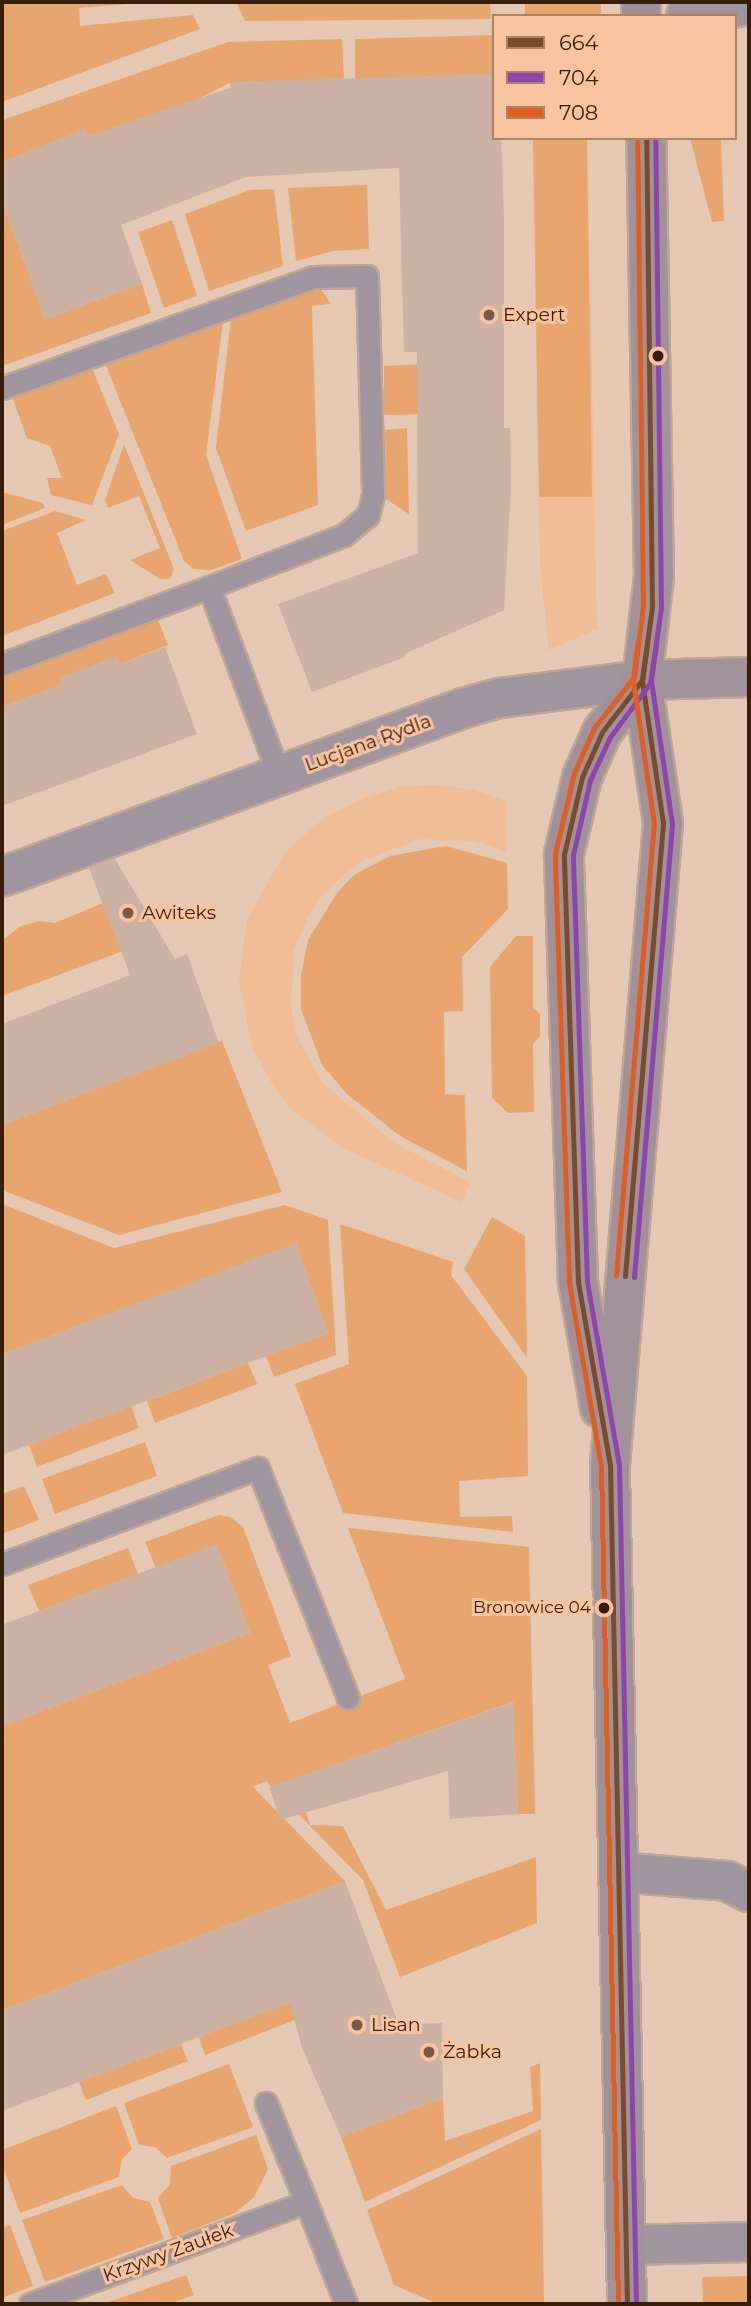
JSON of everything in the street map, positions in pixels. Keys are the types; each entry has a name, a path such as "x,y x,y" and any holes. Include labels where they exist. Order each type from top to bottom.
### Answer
{"street":[{"path":"697,14 749,5"},
{"path":"627,2304 610,1465 663,823 642,680 654,578 646,140"},
{"name":"Lucjana Rydla","path":"2,877 491,700 642,680 749,677"},
{"path":"610,1465 578,1282 564,854 582,777 602,732 642,680"},
{"path":"618,1872 727,1881 749,1892"},
{"path":"626,2245 749,2242"}],"lane":[{"path":"2,388 314,277 367,276 373,495 368,515 344,536 2,664"},
{"path":"209,587 279,775"},
{"path":"2,1564 258,1468 348,1698"},
{"path":"266,2103 346,2304"},
{"name":"Krzywy Zaułek","path":"30,2304 306,2202"}],"shaded area":[{"path":"2,2 152,2 79,8 80,26 193,15 200,29 2,102"},
{"path":"236,2 490,2 491,19 245,21"},
{"path":"525,2 601,2 601,14 525,14"},
{"path":"492,35 492,75 355,80 355,39"},
{"path":"342,39 344,80 231,82 185,106 88,136 85,129 2,162 2,120 228,42"},
{"path":"533,140 587,140 597,629 549,650 540,567"},
{"path":"533,140 587,140 592,497 539,497"},
{"path":"691,140 721,140 724,221 712,222"},
{"path":"367,185 369,249 333,251 296,261 288,188"},
{"path":"274,189 283,266 209,291 185,214 250,190"},
{"path":"2,201 45,319 142,284 151,313 2,366"},
{"path":"172,220 197,296 164,308 138,232"},
{"path":"320,288 331,304 312,306 318,505 246,531 216,448 231,318"},
{"path":"223,321 206,455 242,559 211,570 193,569 184,561 105,363"},
{"path":"468,362 471,413 384,415 384,366"},
{"path":"92,368 119,434 92,505 51,495 47,478 62,478 50,446 27,438 12,397"},
{"path":"407,428 409,514 386,499 385,430"},
{"path":"124,444 174,569 170,579 160,579 130,560 160,548 139,496 108,508 105,500"},
{"path":"2,492 43,503 45,508 2,525"},
{"path":"55,511 86,520 57,533 77,585 106,574 115,593 2,636 2,531"},
{"path":"158,620 168,645 120,664 117,657 60,678 62,685 2,707 2,677"},
{"path":"433,785 471,789 506,801 506,852 474,841 420,839 361,861 319,898 306,921 294,951 291,1006 297,1037 324,1084 393,1142 471,1183 461,1202 344,1148 293,1111 271,1082 252,1046 239,981 247,920 285,852 325,817 363,798 400,787"},
{"path":"446,846 507,863 508,909 462,957 463,1011 444,1012 445,1094 465,1095 467,1171 400,1136 347,1094 322,1065 301,1009 301,975 308,940 337,893 354,875 390,856"},
{"path":"103,903 115,935 153,922 158,938 2,996 2,941 19,927 39,921 55,923"},
{"path":"516,936 533,936 533,1007 540,1014 540,1036 533,1044 534,1112 508,1113 492,1098 490,967"},
{"path":"222,1041 282,1192 119,1235 2,1190 2,1125"},
{"path":"2,1204 114,1248 285,1205 328,1220 336,1355 274,1377 266,1356 328,1333 296,1244 2,1354"},
{"path":"492,1217 525,1236 527,1358 464,1269"},
{"path":"340,1224 453,1262 451,1275 527,1376 528,1476 459,1481 460,1517 512,1516 513,1532 343,1513 295,1384 349,1364"},
{"path":"248,1363 257,1384 155,1423 147,1401"},
{"path":"131,1406 139,1428 37,1467 29,1445"},
{"path":"145,1442 157,1476 55,1514 42,1479"},
{"path":"24,1486 39,1520 2,1534 2,1494"},
{"path":"219,1515 230,1517 243,1527 291,1656 268,1665 290,1723 405,1679 348,1528 529,1547 535,1814 518,1814 513,1702 296,1778 310,1825 343,1826 386,1910 536,1857 537,1923 400,1977 363,1880 266,1781 253,1787 345,1881 2,2010 2,1726 250,1633 217,1545 156,1568 145,1542"},
{"path":"128,1548 138,1574 39,1611 28,1585"},
{"path":"299,1999 305,2016 205,2055 199,2037"},
{"path":"181,2044 188,2061 86,2100 79,2082"},
{"path":"540,2063 541,2120 365,2202 341,2137 443,2098 445,2141 533,2111 530,2067"},
{"path":"229,2064 253,2127 167,2158 155,2147 139,2145 124,2103"},
{"path":"116,2106 132,2149 122,2159 119,2177 20,2213 2,2164 2,2150"},
{"path":"541,2129 544,2304 438,2304 394,2285 367,2210"},
{"path":"256,2135 268,2169 254,2197 235,2213 172,2238 158,2198 170,2184 171,2166"},
{"path":"122,2185 133,2198 150,2202 164,2239 45,2282 22,2220"},
{"path":"10,2225 33,2286 2,2298 2,2228"},
{"path":"186,2275 194,2295 169,2304 103,2304"},
{"path":"749,2276 749,2304 703,2304 702,2277"}],"building":[{"path":"492,74 492,140 501,140 504,217 504,428 510,428 511,485 504,610 404,654 405,657 312,692 278,604 418,553 417,352 404,352 399,168 246,177 121,225 142,284 45,319 2,201 2,162 85,128 88,136 230,88 230,82"},
{"path":"165,647 197,734 2,806 2,707 62,685 59,678 117,656 120,664"},
{"path":"115,859 175,959 187,954 219,1043 2,1125 2,1024 130,975 89,868"},
{"path":"296,1243 328,1333 2,1455 2,1354"},
{"path":"217,1544 250,1633 2,1726 2,1625"},
{"path":"514,1702 518,1814 450,1819 448,1771 280,1820 269,1787"},
{"path":"345,1881 399,2025 442,2023 443,2098 341,2137 302,2048 290,2003 2,2111 2,2010"}],"transit line":[{"name":"708","path":"618,2304 601,1466 569,1282 555,854 574,773 594,728 634,677 643,606 637,140"},
{"name":"664","path":"627,2304 610,1465 578,1282 564,854 582,777 602,732 642,680 652,607 646,140"},
{"name":"704","path":"636,2304 619,1465 587,1281 573,855 590,780 610,737 650,683 661,608 655,140"},
{"name":"708","path":"616,1275 654,823 633,680 638,642"},
{"name":"664","path":"625,1276 663,823 642,680 647,643"},
{"name":"704","path":"634,1277 672,824 651,680 656,644"}],"place":[{"name":"Expert","path":"489,315"},
{"name":"Awiteks","path":"128,913"},
{"name":"Bronowice 04","path":"604,1608"},
{"name":"Lisan","path":"357,2025"},
{"name":"Żabka","path":"429,2052"}]}
